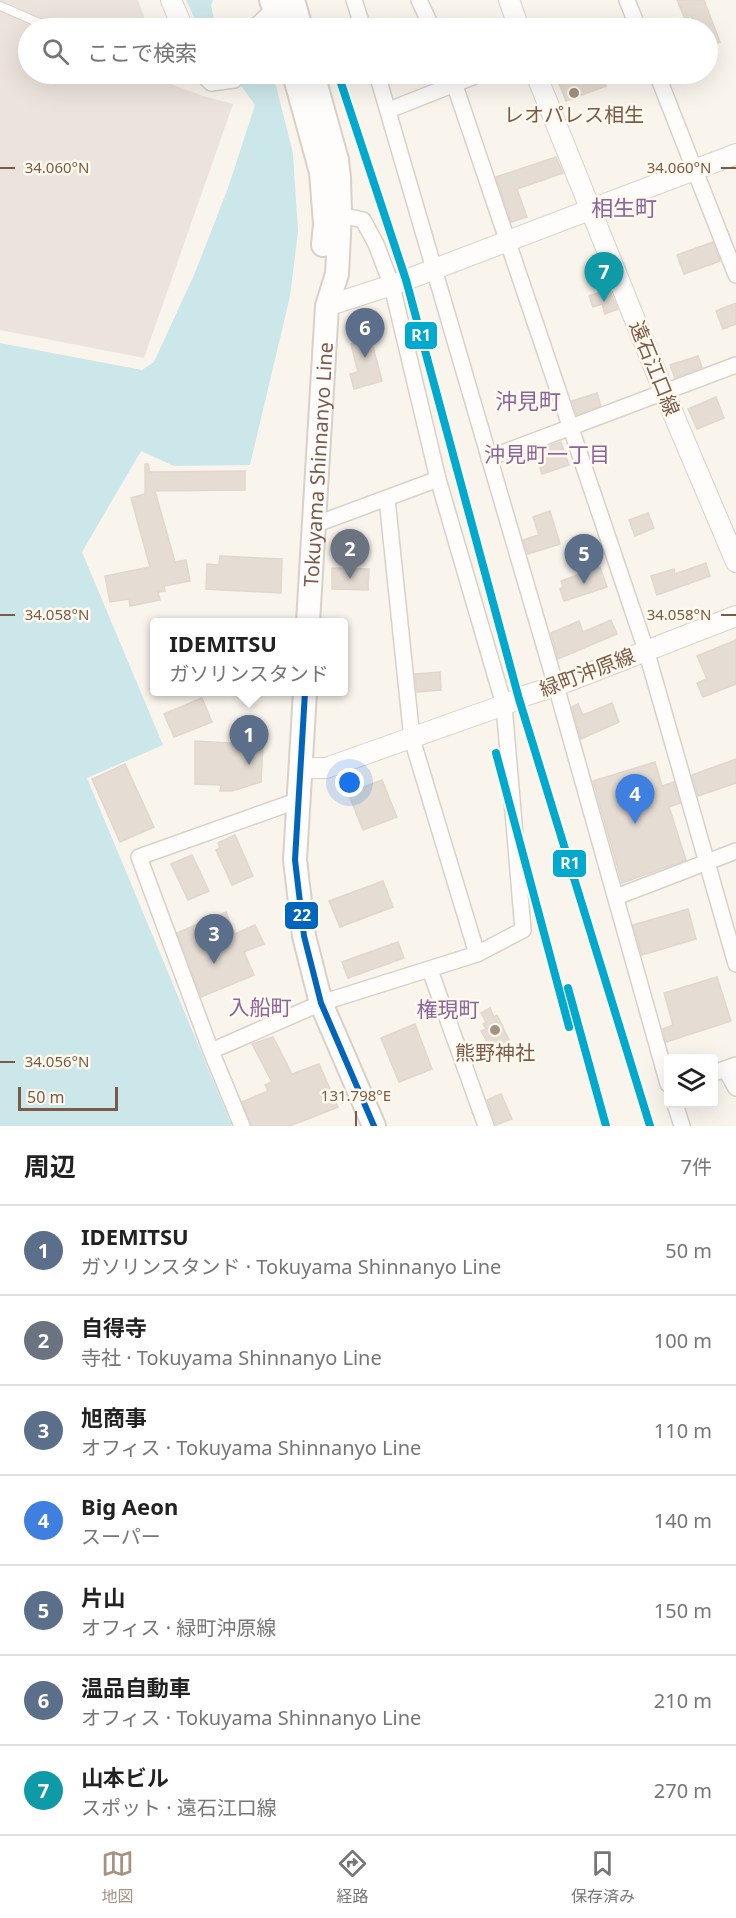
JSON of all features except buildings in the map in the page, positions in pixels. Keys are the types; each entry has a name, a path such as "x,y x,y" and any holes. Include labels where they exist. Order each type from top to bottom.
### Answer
{"main road":[{"name":"Tokuyama Shinnanyo Line","path":"297,84 321,172 325,224 321,272 327,306 308,618"},
{"name":"Tokuyama Shinnanyo Line","path":"316,84 337,160 340,215 337,274 327,306"},
{"path":"304,696 295,860 304,936 321,1003 374,1126"}],"street":[{"path":"171,0 179,18"},
{"path":"354,0 360,18"},
{"path":"419,0 427,18"},
{"path":"509,0 515,18"},
{"path":"627,0 635,18"},
{"path":"268,18 280,9"},
{"path":"380,84 664,1066"},
{"path":"389,111 444,84"},
{"path":"456,84 646,650 736,964"},
{"name":"遠石江口線","path":"540,84 664,392 736,562"},
{"path":"661,84 736,275"},
{"path":"327,306 392,286 736,154"},
{"path":"212,1051 321,1003 477,954 523,930 504,705 438,479 392,286 376,244 363,220 340,215"},
{"path":"489,458 736,365"},
{"path":"314,525 438,479"},
{"path":"387,499 412,739 477,954"},
{"name":"緑町沖原線","path":"300,768 326,768 412,739 736,616"},
{"path":"242,1126 139,857 298,800"},
{"path":"616,897 736,851"},
{"path":"430,970 486,1126"},
{"path":"725,1069 736,1088"},
{"path":"676,1108 682,1126"}],"lane":[{"path":"0,6 28,18"}],"shaded area":[{"path":"0,0 138,0 144,18 18,18 18,84 171,84 233,104 144,358 0,330"}],"water":[{"path":"186,0 213,0 211,6 214,18 194,18"},
{"path":"241,84 276,84 293,153 298,232 290,296 250,465 174,466 141,451 82,552 163,745 87,778 232,1126 0,1126 0,343 142,370 154,362 194,275 228,188 255,105"}],"transit line":[{"name":"R1","path":"341,84 406,280 519,699 650,1126"},
{"name":"22","path":"305,696 295,860 304,936 321,1003 374,1126"},
{"name":"R1","path":"496,753 569,1027"},
{"name":"R1","path":"568,988 606,1126"}],"place":[{"name":"レオパレス相生","path":"574,93"},
{"name":"山本ビル","path":"604,302"},
{"name":"温品自動車","path":"365,358"},
{"name":"自得寺","path":"350,579"},
{"name":"片山","path":"584,584"},
{"name":"IDEMITSU","path":"249,765"},
{"name":"Big Aeon","path":"635,824"},
{"name":"旭商事","path":"214,964"},
{"name":"熊野神社","path":"495,1030"}],"district":[{"name":"相生町","path":"624,207"},
{"name":"沖見町","path":"528,400"},
{"name":"沖見町一丁目","path":"547,454"},
{"name":"入船町","path":"260,1007"},
{"name":"権現町","path":"448,1009"}]}
